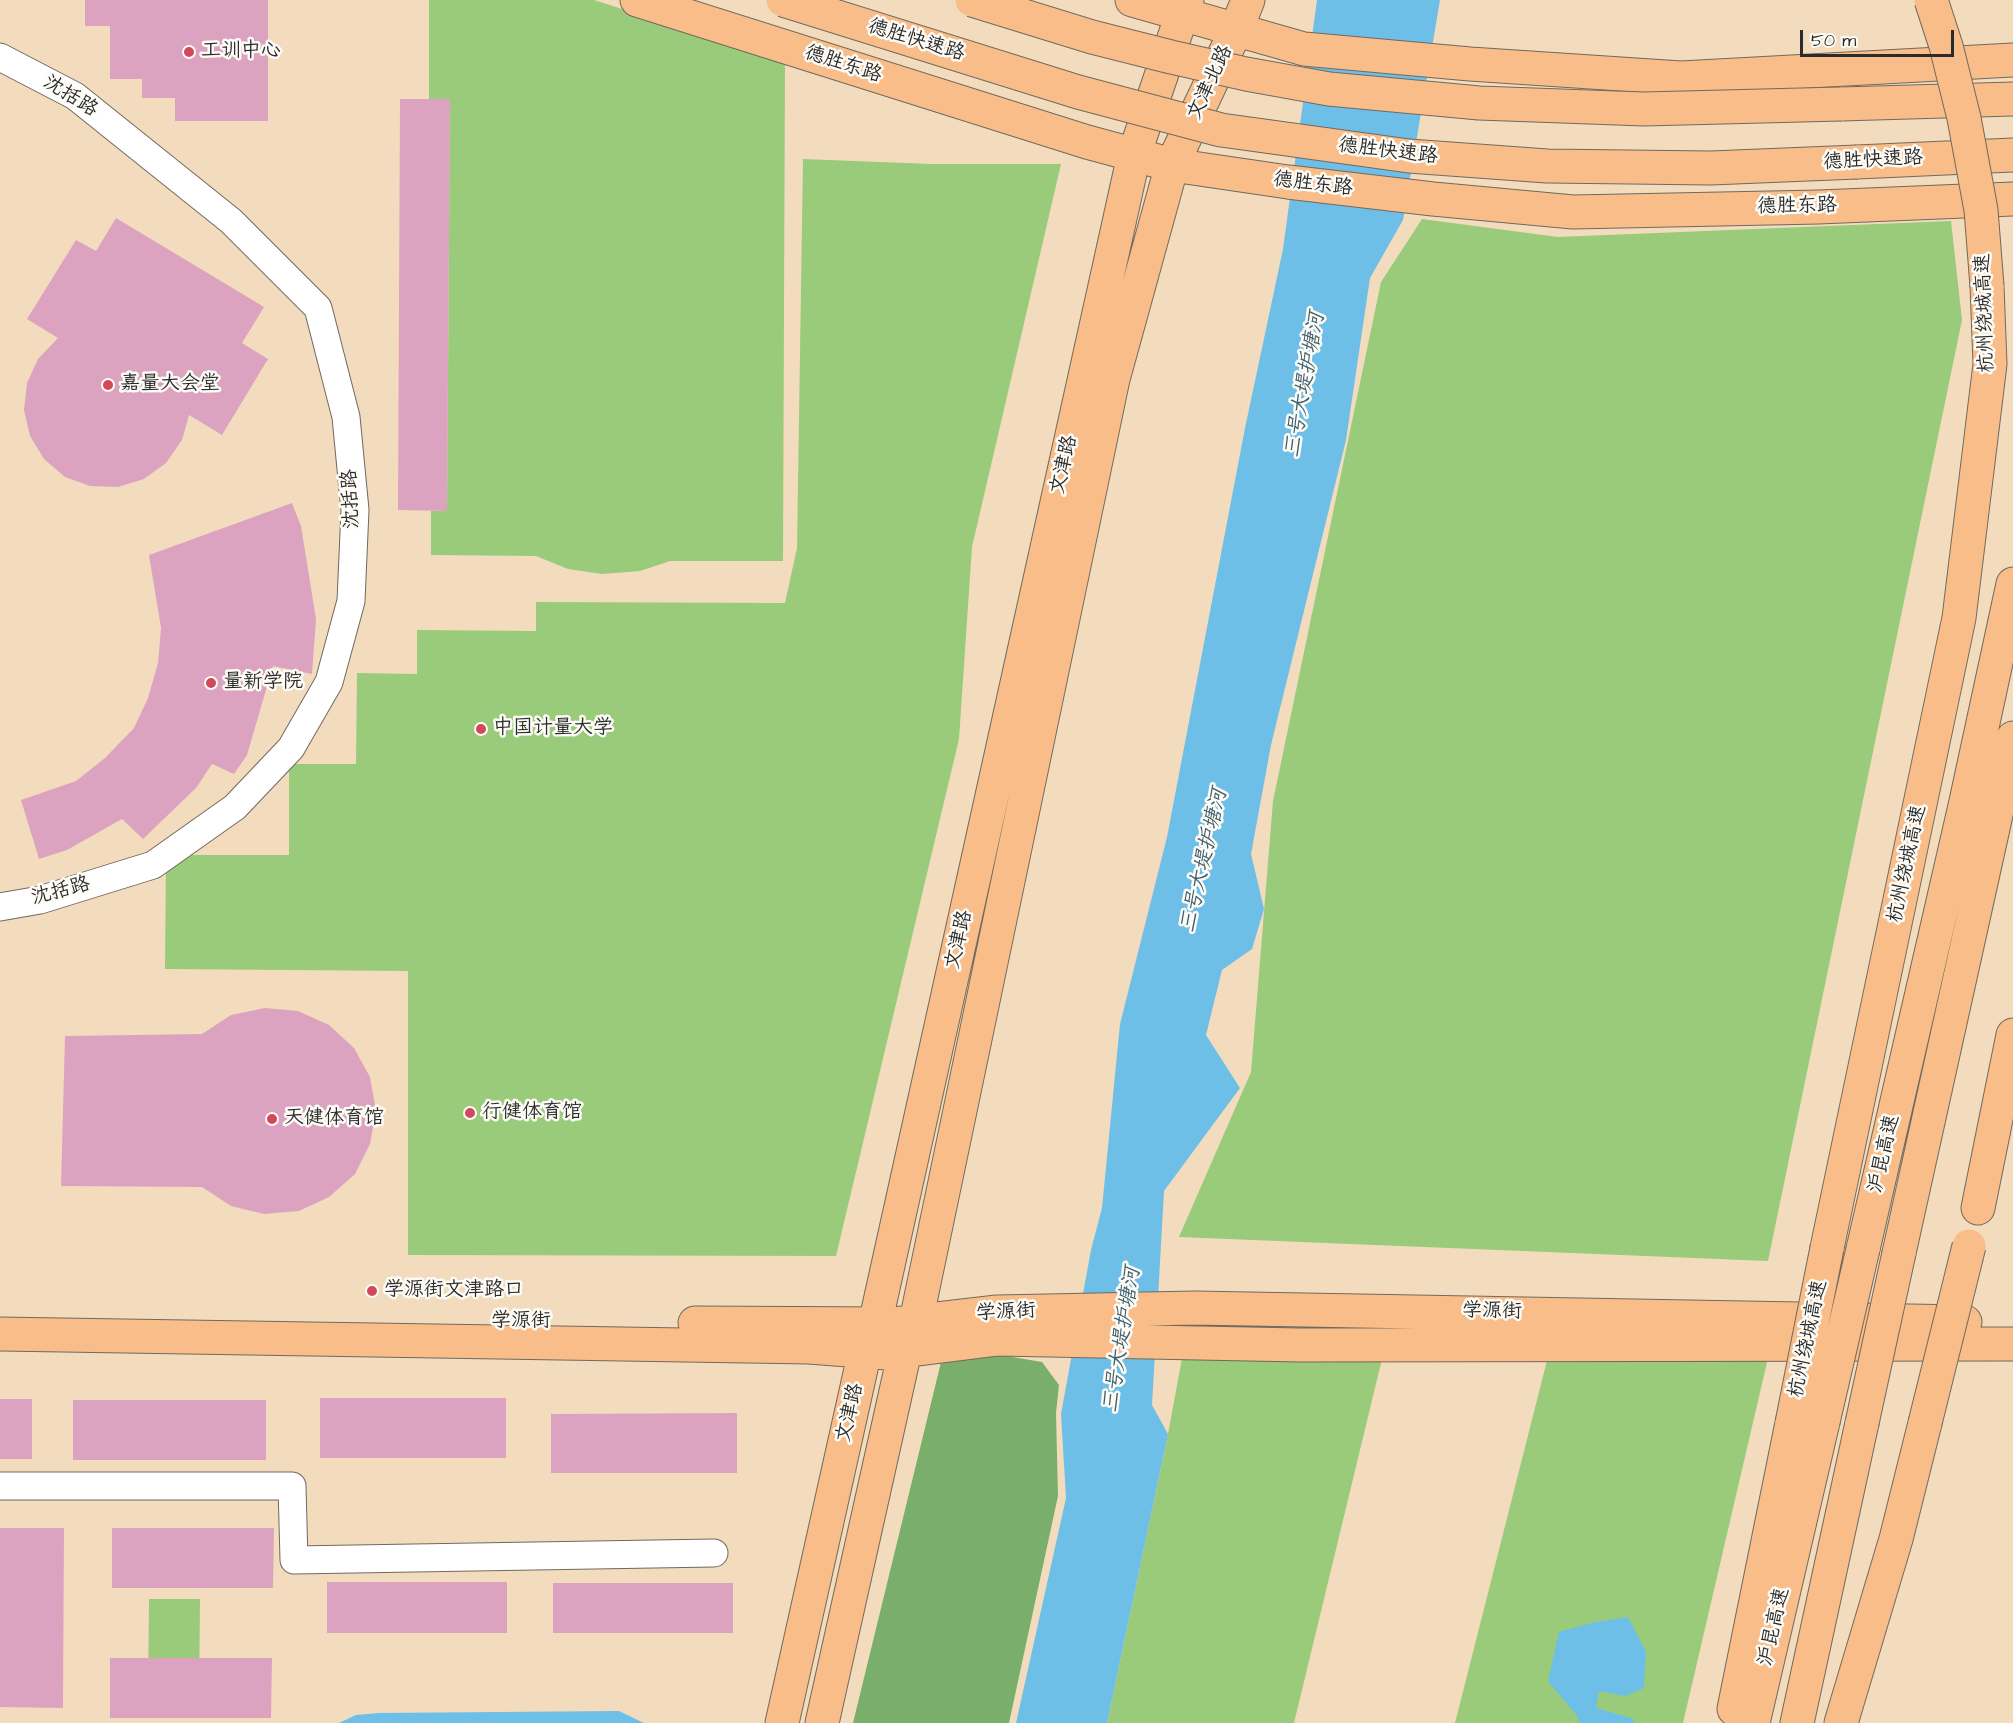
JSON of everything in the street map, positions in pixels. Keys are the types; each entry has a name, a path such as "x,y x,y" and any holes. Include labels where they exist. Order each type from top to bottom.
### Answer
{"main road":[{"name":"德胜东路","path":"637,0 1076,139 1172,165 1287,182 1573,212 1819,207 2013,199"},
{"name":"德胜快速路","path":"783,0 1078,92 1221,130 1409,156 1547,166 1711,168 2013,155"},
{"path":"972,0 1092,37 1170,57 1329,89 1479,103 1644,109 2013,99"},
{"path":"1132,0 1184,7 1236,30 1304,49 1470,64 1681,78 2013,60"},
{"name":"文津北路","path":"1172,165 1248,0"},
{"name":"杭州绕城高速","path":"1731,1723 1807,1423 1827,1248 1959,618 1990,364 1981,210 1964,118 1946,46 1931,0"},
{"path":"1134,155 1184,7"},
{"name":"文津路","path":"782,1723 1134,155"},
{"name":"文津路","path":"822,1723 910,1336 1113,379 1172,165"},
{"name":"沪昆高速","path":"1752,1723 1807,1423 1863,1249 1965,806 2013,584"},
{"name":"沪昆高速","path":"1797,1723 2013,738"},
{"path":"1841,1723 1896,1539 1925,1424 1978,1208 2013,1035"},
{"path":"1978,1208 2013,1110"},
{"name":"学源街","path":"910,1336 997,1312 1195,1308 2013,1322"},
{"name":"学源街","path":"0,1320 1299,1345 2013,1344"},
{"name":"学源街","path":"0,1334 797,1347 870,1337"}],"street":[{"name":"沈括路","path":"0,57 75,96 231,221 318,308 346,417 355,510 351,601 329,682 291,748 235,807 153,865 40,900 0,907"},
{"path":"0,1486 292,1486 294,1560 714,1554"}],"green space":[{"path":"429,0 594,0 785,61 783,561 670,561 640,571 602,574 568,569 536,556 431,555 431,511 447,511 450,99 429,99"},
{"path":"803,159 931,164 1061,164 972,547 959,739 836,1256 408,1255 408,971 165,969 166,855 289,855 289,764 356,764 357,673 417,674 417,630 536,631 536,602 785,603 797,548"},
{"path":"1422,219 1558,237 1951,221 1962,320 1768,1261 1179,1237 1251,1072 1273,801 1381,282"},
{"path":"1775,1328 1683,1723 1455,1723 1555,1329"},
{"path":"1389,1330 1294,1723 1107,1723 1168,1434 1187,1331"},
{"path":"943,1354 995,1354 1042,1362 1059,1385 1056,1413 1058,1496 1009,1723 853,1723"},
{"path":"149,1599 200,1599 199,1702 148,1702"}],"water":[{"name":"三号大堤护塘河","path":"1317,0 1440,0 1403,220 1370,278 1346,440 1271,745 1251,854 1264,909 1252,949 1222,970 1206,1035 1240,1088 1164,1191 1152,1405 1168,1434 1107,1723 1016,1723 1066,1498 1061,1414 1091,1250 1102,1208 1120,1024 1167,837 1245,428 1283,249"},
{"path":"1628,1617 1646,1652 1644,1688 1625,1696 1599,1691 1596,1708 1634,1719 1633,1723 1580,1723 1578,1717 1548,1681 1559,1632 1596,1622"},
{"path":"619,1711 644,1723 339,1723 356,1715 379,1713"}],"building":[{"name":"工训中心","path":"85,0 268,0 268,121 175,121 175,98 142,98 142,79 110,79 110,26 85,26"},
{"path":"400,99 450,99 447,511 398,510"},
{"path":"116,218 264,307 242,343 268,359 222,435 189,415 182,440 166,463 144,479 118,487 90,486 65,477 44,459 30,436 24,410 27,383 38,359 58,338 27,319 76,240 96,251"},
{"name":"量新学院","path":"292,503 301,526 316,619 312,674 273,666 247,755 234,774 212,764 196,788 143,839 122,819 67,850 39,859 21,800 76,781 105,758 134,728 148,698 158,663 161,628 149,555"},
{"name":"天健体育馆","path":"265,1008 298,1011 329,1025 354,1048 370,1077 376,1111 370,1144 355,1174 329,1197 299,1211 264,1214 231,1206 202,1187 61,1186 65,1036 202,1034 231,1015"},
{"path":"320,1398 506,1398 506,1458 320,1458"},
{"path":"0,1399 32,1399 32,1459 0,1459"},
{"path":"73,1400 266,1400 266,1460 73,1460"},
{"path":"737,1413 737,1473 551,1473 551,1414"},
{"path":"0,1528 64,1528 63,1708 0,1707"},
{"path":"112,1528 274,1528 273,1588 112,1588"},
{"path":"327,1582 507,1582 507,1633 327,1633"},
{"path":"553,1583 733,1583 733,1633 553,1633"},
{"path":"110,1658 272,1658 271,1718 110,1718"}],"place":[{"name":"工训中心","path":"189,52"},
{"name":"嘉量大会堂","path":"108,385"},
{"name":"量新学院","path":"211,683"},
{"name":"中国计量大学","path":"481,729"},
{"name":"行健体育馆","path":"470,1113"},
{"name":"天健体育馆","path":"272,1119"},
{"name":"学源街文津路口","path":"372,1291"}]}
